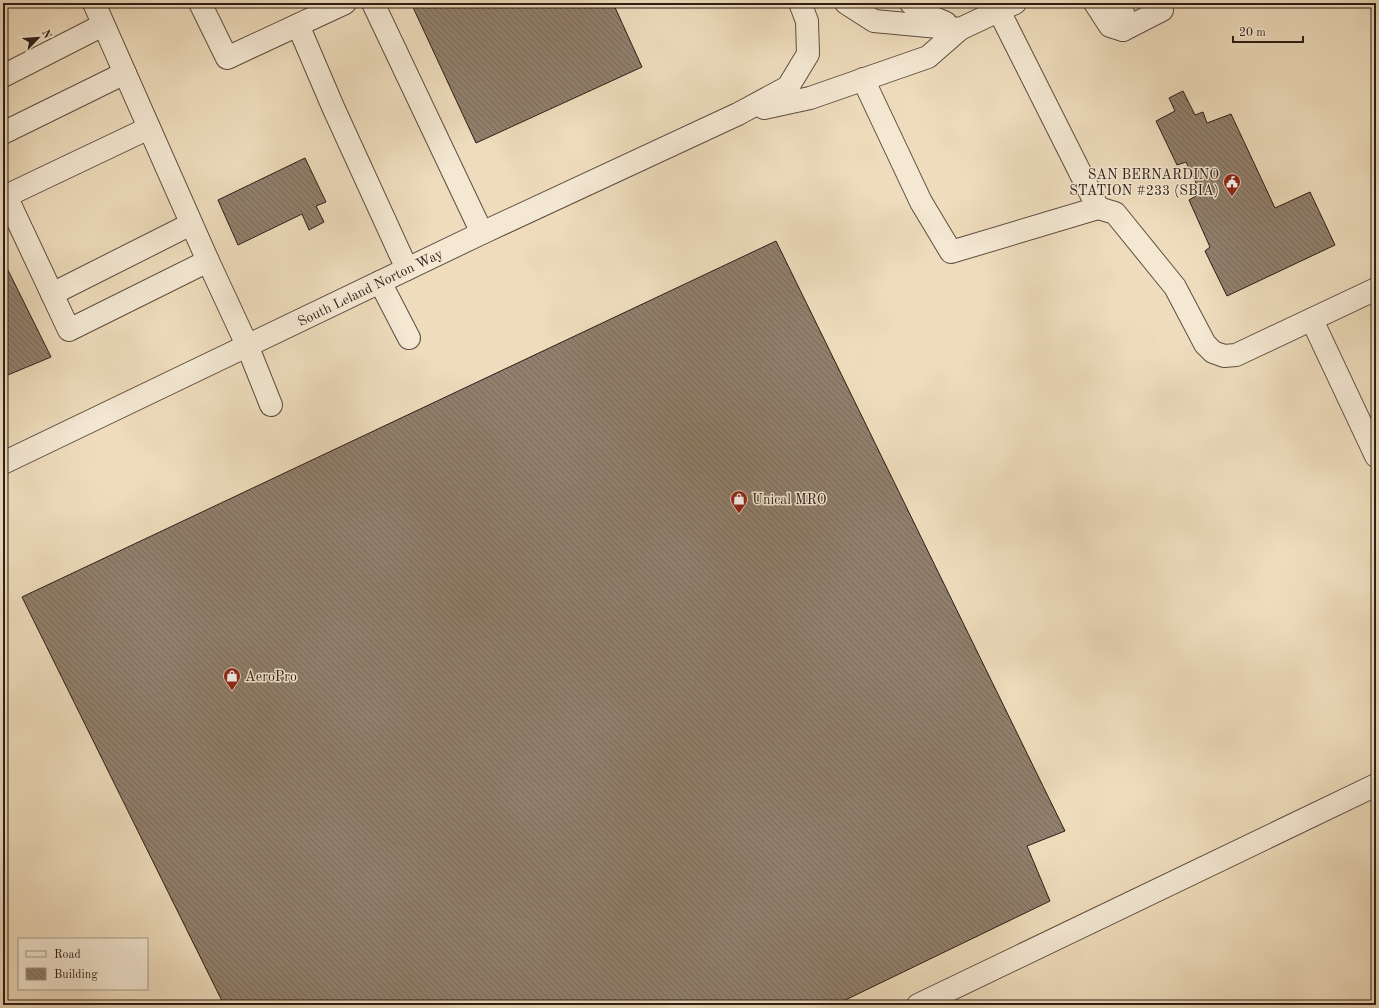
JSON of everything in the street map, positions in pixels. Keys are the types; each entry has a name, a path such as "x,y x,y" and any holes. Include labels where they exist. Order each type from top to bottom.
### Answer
{"street":[{"path":"94,3 148,128 247,345 271,405"},
{"path":"200,3 227,58 345,3"},
{"path":"373,3 482,233"},
{"path":"738,114 788,87 808,54 807,21 800,3"},
{"path":"846,3 874,21 960,29"},
{"path":"911,3 921,12 960,29"},
{"path":"1095,3 1110,26 1123,30 1162,10"},
{"path":"1119,3 1125,18 1123,30"},
{"path":"738,114 810,98 928,57 960,29 1007,7 1098,208"},
{"path":"3,76 103,25"},
{"path":"298,25 406,269"},
{"path":"3,133 124,73"},
{"path":"862,79 921,202 951,252 1098,208 1115,213 1175,287 1205,344 1213,352 1224,356 1236,355 1376,290"},
{"name":"South Leland Norton Way","path":"3,462 482,233 738,114"},
{"path":"148,128 5,196 69,330 208,261"},
{"path":"52,294 191,224"},
{"path":"380,282 409,338"},
{"path":"1312,320 1376,456"},
{"path":"918,1005 1376,784"}],"building":[{"path":"411,3 613,3 642,67 476,143"},
{"name":"SAN BERNARDINO STATION #233 (SBIA)","path":"1183,91 1195,115 1203,112 1207,123 1231,114 1275,208 1310,192 1335,245 1227,296 1205,251 1210,247 1189,200 1201,193 1186,162 1177,165 1156,121 1175,111 1169,98"},
{"path":"305,158 326,202 316,206 324,222 309,230 302,214 238,245 218,200"},
{"path":"776,241 1065,831 1027,846 1050,901 835,1005 224,1005 22,597"},
{"path":"3,260 51,357 3,377"}],"place":[{"name":"SAN BERNARDINO STATION #233 (SBIA)","path":"1232,197"},
{"name":"Unical MRO","path":"739,514"},
{"name":"AeroPro","path":"232,691"}]}
